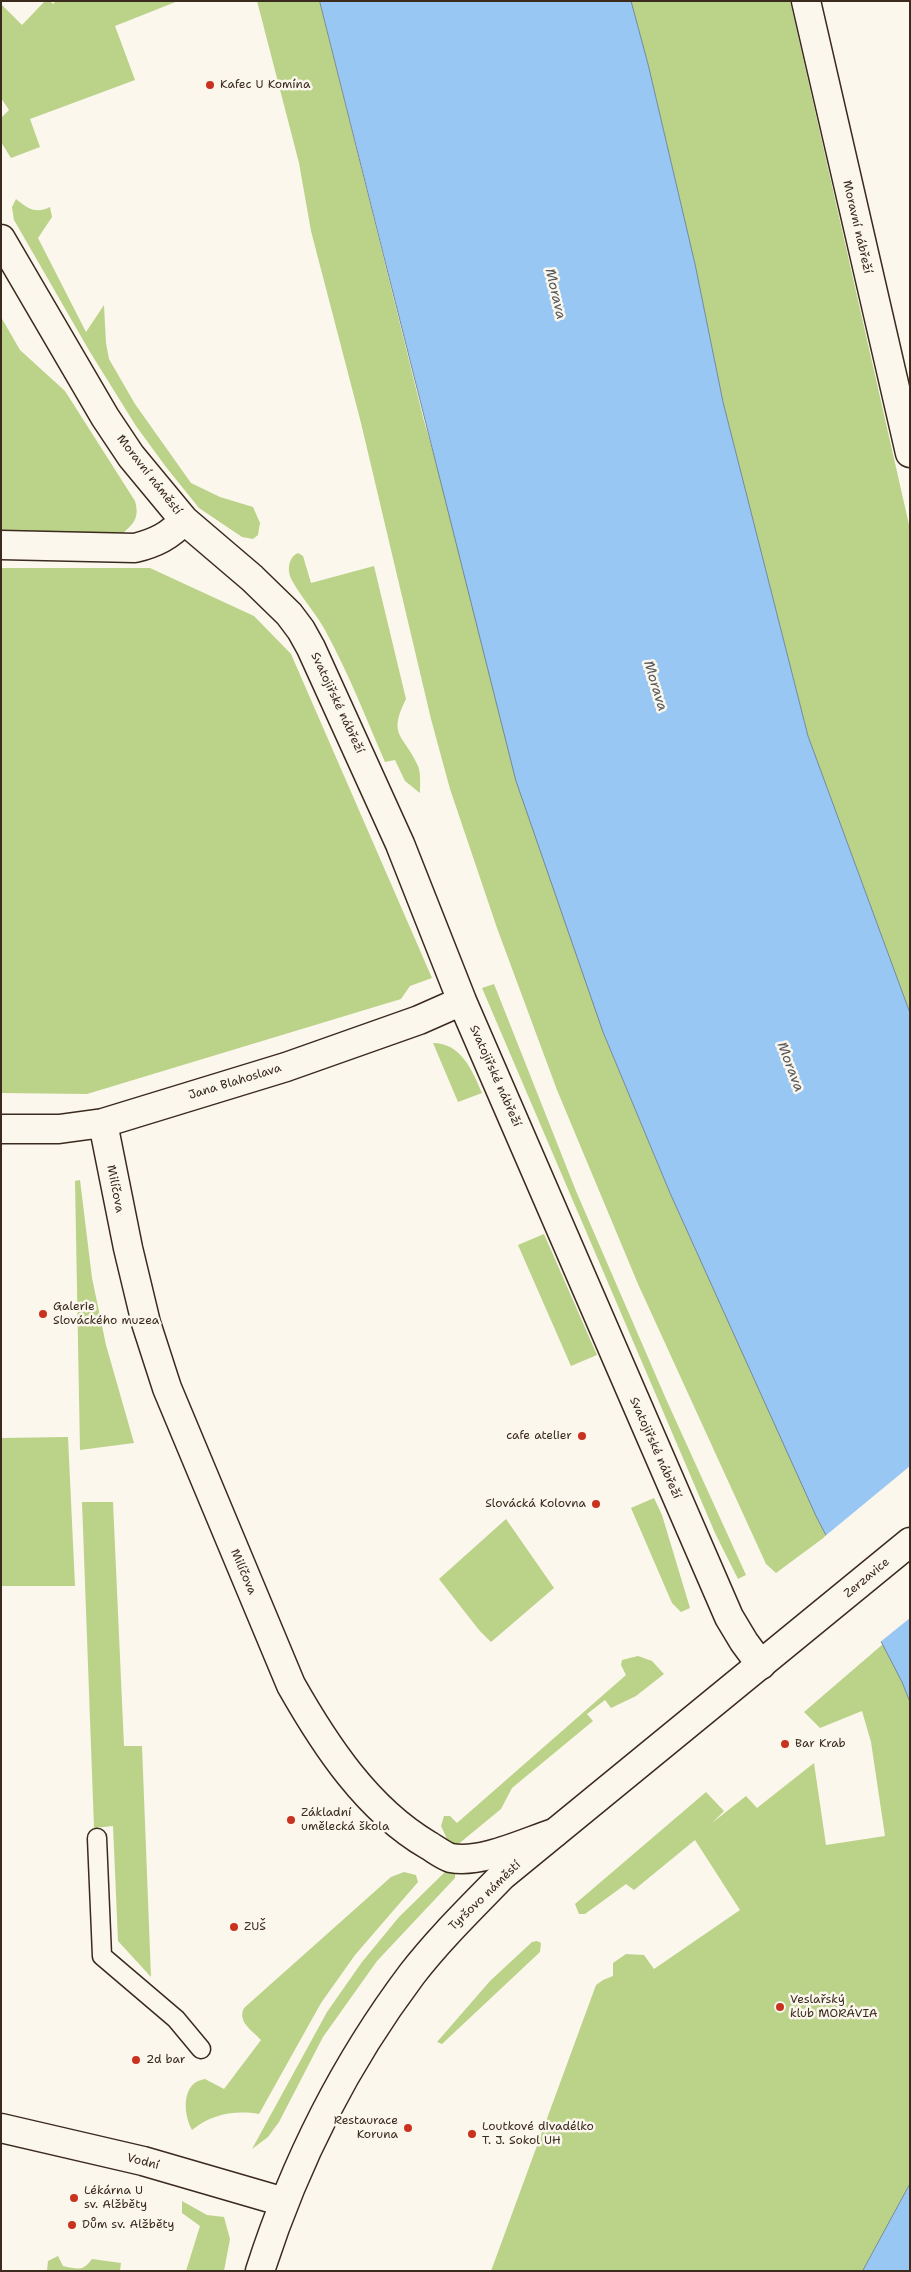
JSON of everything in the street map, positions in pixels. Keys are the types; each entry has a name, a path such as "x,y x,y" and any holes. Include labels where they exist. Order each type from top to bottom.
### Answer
{"street":[{"name":"Moravní nábřeží","path":"806,1 910,453"},
{"name":"Moravní náměstí","path":"1,239 105,417 131,456 184,520 166,537 152,544 135,548 1,546"},
{"name":"Svatojiřské nábřeží","path":"184,520 252,578 289,614 301,630 321,667 400,844 462,1001 730,1617 760,1665"},
{"name":"Jana Blahoslava","path":"1,1129 59,1129 103,1123 286,1067 419,1020 462,1001"},
{"name":"Milíčova","path":"103,1123 128,1248 146,1323 167,1388 291,1685 316,1729 356,1782 378,1805 416,1838 450,1858 472,1858 557,1832"},
{"name":"Zerzavice","path":"824,1613 910,1542"},
{"name":"Tyršovo náměstí","path":"260,2271 284,2202 321,2122 361,2048 402,1988 452,1928 502,1876 824,1613"},
{"name":"Vodní","path":"1,2128 143,2161 284,2202"}],"lane":[{"path":"98,1838 102,1956 176,2019 201,2049"}],"green space":[{"path":"45,1 50,1 53,4 56,1 178,1 115,26 135,80 30,119 40,147 11,158 1,142 1,118 9,110 1,98 1,4 22,25"},
{"path":"257,1 320,1 424,421 603,1032 670,1193 826,1536 776,1573 766,1564 638,1284 557,1090 497,928 450,789 431,719 361,423 311,231 299,163"},
{"path":"631,1 790,1 910,529 910,1013 808,736 723,402 695,264 648,64"},
{"path":"16,199 36,210 50,207 52,217 38,238 86,332 104,305 106,343 109,359 135,404 191,483 220,497 253,507 260,523 258,535 253,539 242,537 199,508 136,426 90,352 14,220 12,207"},
{"path":"1,317 20,350 65,391 135,501 136,517 129,528 121,535 1,535"},
{"path":"298,553 303,556 311,583 374,566 406,699 400,711 398,728 418,766 420,793 405,781 395,760 385,762 333,646 321,623 293,582 289,573 289,566 291,559"},
{"path":"1,568 150,568 254,616 291,654 432,978 410,986 401,999 87,1094 1,1093"},
{"path":"494,984 576,1191 666,1399 746,1575 738,1579 715,1533 482,988"},
{"path":"433,1043 443,1044 451,1048 464,1059 482,1093 458,1102"},
{"path":"80,1180 92,1278 106,1345 134,1443 80,1450 75,1181"},
{"path":"544,1234 597,1355 571,1366 518,1245"},
{"path":"68,1437 75,1586 1,1586 1,1438"},
{"path":"654,1498 662,1515 690,1608 681,1612 672,1603 631,1508"},
{"path":"82,1502 113,1502 124,1746 142,1746 151,1977 118,1941 113,1826 94,1828"},
{"path":"506,1519 554,1588 491,1642 479,1630 439,1579"},
{"path":"883,1644 910,1702 910,2184 863,2271 491,2271 596,1985 613,1976 613,1963 626,1954 644,1955 654,1969 740,1910 695,1840 634,1890 626,1884 585,1914 579,1914 575,1904 706,1792 724,1811 712,1823 746,1796 757,1808 814,1763 826,1845 885,1836 871,1742 862,1711 820,1728 804,1712"},
{"path":"638,1656 652,1661 664,1674 636,1696 611,1708 605,1700 587,1714 593,1721 512,1788 501,1809 456,1846 447,1839 441,1826 444,1816 450,1816 457,1823 626,1675 621,1665 622,1660"},
{"path":"447,1870 455,1873 455,1878 377,1961 323,2037 279,2122 268,2137 252,2149 327,2012 362,1962 399,1917"},
{"path":"404,1872 416,1875 418,1882 355,1955 321,2003 259,2114 224,2114 207,2120 192,2130 187,2116 186,2100 192,2086 197,2081 205,2079 224,2089 261,2040 244,2022 242,2013 244,2008 391,1877"},
{"path":"537,1941 541,1943 540,1952 442,2044 437,2042 490,1981 532,1942"},
{"path":"182,2201 207,2215 224,2217 230,2239 224,2271 186,2271 200,2226 182,2213"},
{"path":"58,2256 63,2266 83,2268 92,2259 121,2263 120,2271 47,2271 48,2261"}],"water":[{"name":"Morava","path":"320,1 631,1 648,64 695,264 723,402 808,736 910,1013 910,1702 902,1682 816,1516 670,1193 603,1032 516,781"},
{"path":"910,2184 910,2271 863,2271"}],"pier":[{"path":"910,1466 910,1618 879,1643 824,1537"}],"place":[{"name":"Kafec U Komína","path":"210,85"},
{"name":"Galerie Slováckého muzea","path":"43,1314"},
{"name":"cafe atelier","path":"582,1436"},
{"name":"Slovácká Kolovna","path":"596,1504"},
{"name":"Bar Krab","path":"785,1744"},
{"name":"Základní umělecká škola","path":"291,1820"},
{"name":"ZUŠ","path":"234,1927"},
{"name":"Veslařský klub MORÁVIA","path":"780,2007"},
{"name":"2d bar","path":"136,2060"},
{"name":"Restaurace Koruna","path":"408,2128"},
{"name":"Loutkové divadélko T. J. Sokol UH","path":"472,2134"},
{"name":"Lékárna U sv. Alžběty","path":"74,2198"},
{"name":"Dům sv. Alžběty","path":"72,2225"}]}
